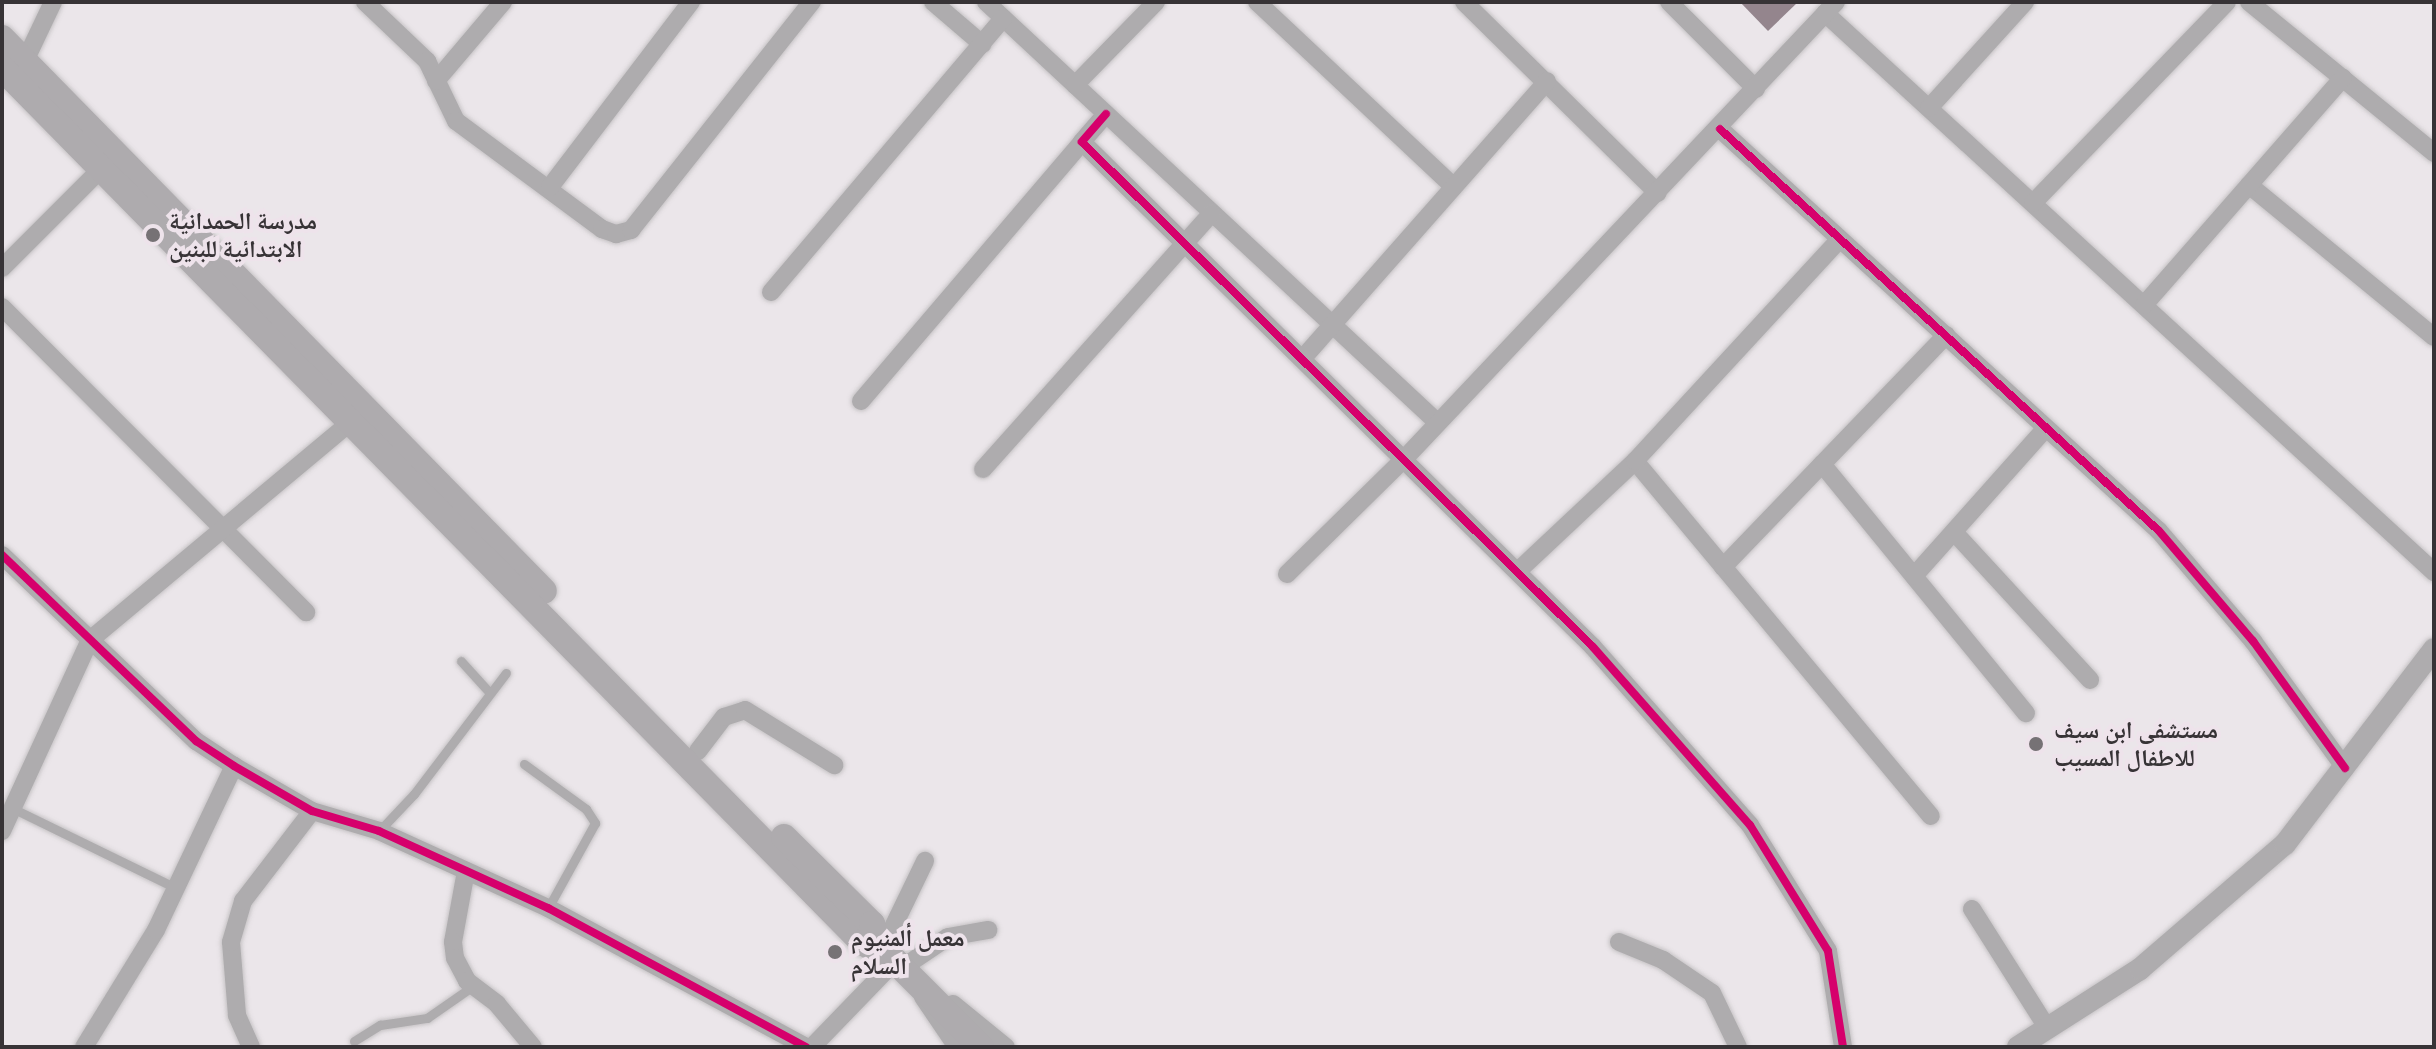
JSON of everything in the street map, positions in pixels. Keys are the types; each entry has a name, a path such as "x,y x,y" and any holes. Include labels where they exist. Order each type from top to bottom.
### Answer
{"main road":[{"path":"2,38 14,65 101,169 862,942 900,966"},
{"path":"14,65 872,924 900,966 981,1047"}],"street":[{"path":"14,65 53,2"},
{"path":"365,2 414,45 456,121 550,187 602,229 616,234 631,230 812,2"},
{"path":"436,81 503,2"},
{"path":"550,187 691,2"},
{"path":"933,2 982,44"},
{"path":"986,2 1437,422"},
{"path":"1075,85 1156,2"},
{"path":"1257,2 1451,184"},
{"path":"1464,2 1658,193"},
{"path":"1669,2 1756,89"},
{"path":"1929,108 2025,2"},
{"path":"2033,203 2227,2"},
{"path":"2249,2 2434,153"},
{"path":"1287,574 1406,457 1720,129 1830,8 1929,108 2434,572"},
{"path":"771,292 1003,18"},
{"path":"2144,305 2343,78"},
{"path":"1303,358 1451,184 1547,81"},
{"path":"861,401 1106,114"},
{"path":"1720,129 1946,335 2192,567 2345,768"},
{"path":"1082,142 1406,457 1518,571 1641,698 1750,825 1828,951 1843,1047"},
{"path":"2,268 101,169"},
{"path":"2249,185 2339,264 2434,337"},
{"path":"983,469 1212,213"},
{"path":"1518,571 1635,461 1840,239"},
{"path":"2,307 306,612"},
{"path":"1723,567 1946,335"},
{"path":"2,831 90,640 351,422"},
{"path":"1914,576 2046,428"},
{"path":"1635,461 1931,816"},
{"path":"1822,464 2026,713"},
{"path":"1954,532 2090,680"},
{"path":"2,555 196,741 234,766 312,811 379,831 548,908 806,1047"},
{"path":"2018,1047 2140,969 2225,901 2285,844 2434,649"},
{"path":"698,751 724,717 745,710 834,765"},
{"path":"84,1047 176,888 234,766"},
{"path":"251,1047 237,1015 231,942 243,901 312,811"},
{"path":"925,861 900,966 953,1046"},
{"path":"466,871 453,942 455,958 473,986 497,1004 533,1047"},
{"path":"1972,909 2048,1029"},
{"path":"812,1047 900,966 948,937 988,930"},
{"path":"1619,942 1663,960 1712,993 1738,1047"},
{"path":"900,966 1006,1047"}],"lane":[{"path":"461,661 490,693"},
{"path":"379,831 414,794 506,673"},
{"path":"524,764 586,809 595,823 548,908"},
{"path":"14,809 176,888"},
{"path":"354,1041 380,1025 427,1018 473,986"}],"building":[{"path":"1740,2 1798,2 1768,31"}],"cycle path":[{"path":"1106,114 1082,142 1593,647 1750,825 1828,951 1843,1047"},
{"path":"1720,129 2159,531 2253,641 2345,768"},
{"path":"2,555 196,741 234,766 312,811 379,831 548,908 806,1047"}],"place":[{"name":"مدرسة الحمدانية الابتدائية للبنين","path":"153,235"},
{"name":"مستشفى ابن سيف للاطفال المسيب","path":"2036,744"},
{"name":"معمل ألمنيوم السلام","path":"835,952"}]}
